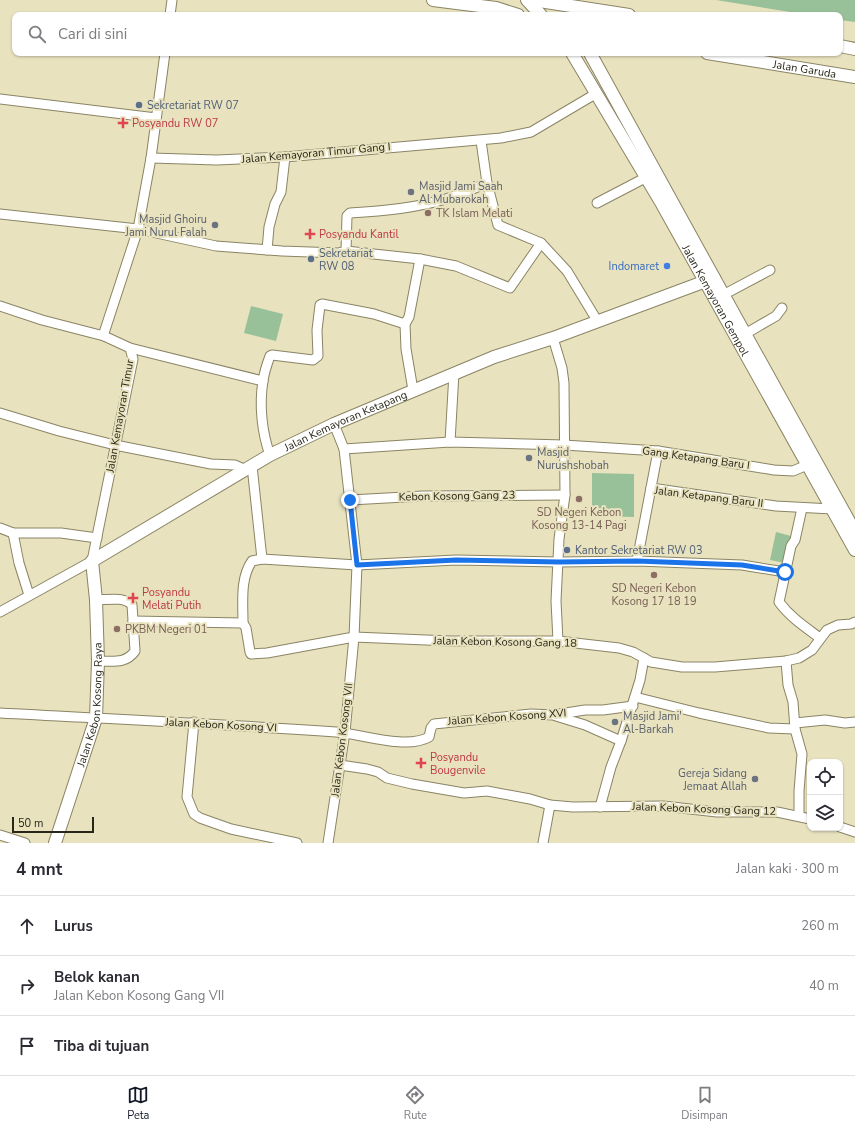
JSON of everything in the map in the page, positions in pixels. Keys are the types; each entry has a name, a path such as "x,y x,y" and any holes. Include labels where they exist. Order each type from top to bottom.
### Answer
{"main road":[{"path":"433,0 496,8 509,12"},
{"path":"527,0 538,12"},
{"path":"533,0 564,2 603,12"},
{"path":"564,2 565,12"},
{"path":"843,46 855,48"},
{"name":"Jalan Kemayoran Gempol","path":"574,56 597,93 645,178 709,280 723,295 745,334 835,507 855,550"},
{"name":"Jalan Kemayoran Gempol","path":"592,56 807,465 835,507 855,532"},
{"path":"599,67 599,59 601,56"},
{"name":"Jalan Garuda","path":"726,56 855,77"},
{"name":"Jalan Kemayoran Ketapang","path":"92,561 270,455 334,424 494,357 598,322 709,280"},
{"name":"Jalan Kebon Kosong Raya","path":"55,843 96,718 98,661 96,600 92,561"}],"street":[{"path":"170,12 172,0"},
{"path":"104,336 138,228 151,158 165,56"},
{"name":"Jalan Kemayoran Timur Gang I","path":"151,158 217,160 285,157 416,145 482,141 531,132 597,93"},
{"path":"0,99 156,118"},
{"path":"482,141 487,183 498,225 541,243 567,271 598,322"},
{"path":"267,250 269,227 280,192 285,157"},
{"path":"597,202 645,178"},
{"path":"346,251 346,222 347,216 350,213 379,212 436,202 451,198 487,183"},
{"path":"0,214 138,228 216,246 338,253 346,251 420,259 456,266 504,287 510,288 513,286 541,243"},
{"path":"413,390 406,349 405,324 409,317 420,259"},
{"path":"723,295 770,270"},
{"path":"270,455 264,440 262,410 263,381 270,356 313,360 318,356 317,330 320,306 322,304 374,314 405,324"},
{"name":"Jalan Kemayoran Timur","path":"0,306 42,320 104,336 130,348 133,359 98,538 92,561"},
{"path":"745,334 776,316 782,308"},
{"path":"553,338 562,368 565,495 559,539 556,601 558,641"},
{"path":"130,348 263,381"},
{"path":"450,442 454,373"},
{"path":"0,413 115,445 212,464 234,465 249,468 262,559"},
{"name":"Jalan Kebon Kosong VII","path":"328,843 345,732 354,637 357,565 344,449 334,424"},
{"name":"Gang Ketapang Baru I","path":"344,449 450,442 564,445 684,454 774,470 793,471 807,465"},
{"path":"651,488 658,451"},
{"name":"Jalan Ketapang Baru II","path":"637,561 649,491 651,488 776,506 802,508 835,507"},
{"name":"Kebon Kosong Gang 23","path":"350,500 423,496 565,495"},
{"path":"802,508 795,540 791,546 779,602 796,620 820,638"},
{"path":"0,528 13,533 61,533 98,538"},
{"path":"13,533 19,563 29,595"},
{"path":"133,621 243,623 244,580 249,565 252,561 262,559 357,565 456,560 559,562 637,561 742,565 785,572"},
{"name":"Jalan Kemayoran Ketapang","path":"0,612 92,561"},
{"path":"96,600 123,600 130,602 133,610 135,651 131,657 125,660 98,661"},
{"name":"Jalan Kebon Kosong Gang 18","path":"243,623 246,628 251,654 267,653 354,637 450,641 558,641 619,648 634,652 651,662 682,666 715,667 786,661 799,658 812,650 827,630 838,625 851,624 855,622"},
{"path":"600,807 611,767 633,706 643,669 644,658"},
{"path":"786,661 788,685 793,702 795,726 802,754 799,815"},
{"path":"635,697 699,713 770,728 783,729 825,720 855,722"},
{"name":"Jalan Kebon Kosong XVI","path":"345,732 404,743 429,737 431,728 434,724 531,714 553,715 585,710 633,706"},
{"name":"Jalan Kebon Kosong VI","path":"0,713 194,722 345,732"},
{"path":"553,715 585,725 621,741"},
{"path":"194,722 187,796 194,814 200,818 231,829 297,843"},
{"name":"Jalan Kebon Kosong Gang 12","path":"340,765 367,768 378,772 387,778 412,784 464,793 487,791 530,799 550,805 600,807 663,806 717,812 777,812 799,815 807,818"},
{"path":"543,843 550,805"},
{"path":"843,828 855,832"},
{"path":"0,835 25,843"}],"green space":[{"path":"716,0 855,0 855,22 843,20 843,12 790,12"},
{"path":"251,306 283,314 276,341 244,333"},
{"path":"592,473 634,474 634,517 592,516"},
{"path":"776,532 791,536 785,563 770,560"}],"place":[{"name":"Sekretariat RW 07","path":"139,105"},
{"name":"Posyandu RW 07","path":"123,123"},
{"name":"Masjid Jami Saah Al Mubarokah","path":"411,192"},
{"name":"TK Islam Melati","path":"428,213"},
{"name":"Masjid Ghoiru Jami Nurul Falah","path":"215,225"},
{"name":"Posyandu Kantil","path":"310,234"},
{"name":"Sekretariat RW 08","path":"311,259"},
{"name":"Indomaret","path":"667,266"},
{"name":"Masjid Nurushshobah","path":"529,458"},
{"name":"SD Negeri Kebon Kosong 13-14 Pagi","path":"579,499"},
{"name":"Kantor Sekretariat RW 03","path":"567,550"},
{"name":"SD Negeri Kebon Kosong 17 18 19","path":"654,575"},
{"name":"Posyandu Melati Putih","path":"133,598"},
{"name":"PKBM Negeri 01","path":"117,629"},
{"name":"Masjid Jami' Al-Barkah","path":"615,722"},
{"name":"Posyandu Bougenvile","path":"421,763"},
{"name":"Gereja Sidang Jemaat Allah","path":"755,779"}],"route":[{"path":"350,500 357,565 456,560 559,562 637,561 742,565 785,572"}]}
